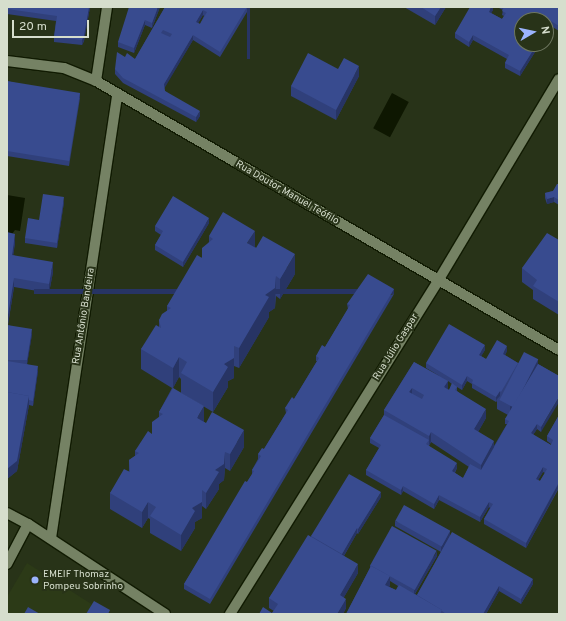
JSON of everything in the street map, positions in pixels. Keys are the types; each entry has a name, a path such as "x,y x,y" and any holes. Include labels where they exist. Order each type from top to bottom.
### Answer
{"street":[{"path":"96,81 107,7"},
{"name":"Rua Doutor Manuel Teófilo","path":"7,61 64,68 96,81 559,350"},
{"name":"Rua Júlio Gaspar","path":"230,614 438,281 559,79"},
{"name":"Rua Antônio Bandeira","path":"51,538 117,94"},
{"path":"7,513 51,538 165,614"},
{"path":"7,564 28,524"}],"shaded area":[{"path":"392,93 409,102 390,137 373,128"},
{"path":"7,195 25,198 20,231 15,230 12,234 7,233"},
{"name":"EMEIF Thomaz Pompeu Sobrinho","path":"27,563 107,614 7,614 7,597"}],"building":[{"path":"7,7 89,7 84,36 82,40 54,37 57,16 7,9"},
{"path":"129,7 158,7 152,23 145,20 134,48 118,42"},
{"path":"165,7 247,7 220,52 193,35 164,84 165,91 200,111 196,117 123,78 115,69 117,52 125,57 127,53 135,59","holes":["203,10 207,12 200,24 196,22","163,30 172,34 170,37 161,33"]},
{"path":"421,7 441,7 435,16"},
{"path":"470,7 491,7 489,12 502,19 506,13 502,11 504,7 559,7 559,26 554,23 554,12 514,12 514,52 532,52 520,71 505,63 509,55 473,35 469,42 455,33"},
{"path":"308,53 338,69 344,58 359,66 336,110 291,86"},
{"path":"7,81 80,93 69,161 7,151"},
{"path":"557,184 559,184 559,200 554,197 547,199 545,193 553,191"},
{"path":"43,194 64,197 57,243 25,238 28,218 39,220"},
{"path":"173,196 209,218 183,262 155,245 163,231 155,226"},
{"path":"223,212 255,231 247,243 256,248 263,236 295,254 280,279 276,276 275,288 265,295 269,297 239,348 234,346 234,358 224,364 228,367 213,392 181,373 187,362 179,357 173,368 141,349 156,325 161,328 159,320 162,314 171,308 167,306 197,255 202,258 202,248 213,239 209,236"},
{"path":"7,232 15,234 12,255 53,262 49,284 14,278 7,321 8,268"},
{"path":"547,233 559,240 559,302 533,286 537,280 522,268"},
{"path":"368,274 394,289 210,599 184,584 245,481 247,482 254,471 252,470 261,456 258,454 262,448 264,449 288,410 285,408 292,397 294,399 319,358 316,356 322,345 325,347 350,305 347,304"},
{"path":"449,324 485,345 479,355 486,359 497,340 507,346 503,354 518,363 501,392 500,391 496,397 472,383 473,380 467,376 462,385 426,363"},
{"path":"7,325 32,329 27,360 7,360"},
{"path":"524,352 538,359 514,407 499,400"},
{"path":"7,361 38,366 33,401 29,400 29,396 7,392"},
{"path":"414,362 448,381 444,387 449,390 452,383 457,387 455,390 486,409 474,429 494,441 481,465 431,432 429,436 384,410","holes":["412,388 424,395 422,399 409,392"]},
{"path":"538,364 559,376 559,397 541,427 537,424 531,433 551,445 553,440 547,436 559,415 559,482 526,543 484,519 493,504 489,502 480,517 439,495 434,504 403,486 401,490 366,470 381,445 370,438 384,415 429,440 426,444 457,463 452,471 463,478 470,464 481,470 509,421 505,419","holes":["543,467 547,469 540,481 536,479"]},
{"path":"173,388 204,406 197,418 206,423 212,412 244,430 230,454 225,452 224,464 215,470 219,472 206,493 202,490 202,502 192,508 195,511 181,535 150,516 156,507 148,502 142,512 110,493 124,469 130,472 129,460 139,453 135,451 148,431 152,434 152,422 163,414 159,412"},
{"path":"7,392 29,396 17,461 7,469"},
{"path":"349,474 381,492 342,554 311,536"},
{"path":"404,505 450,531 442,546 395,521"},
{"path":"392,526 437,551 415,590 370,565"},
{"path":"452,532 533,579 521,599 499,586 483,614 446,614 417,595"},
{"path":"308,535 358,564 340,595 346,599 337,614 259,614 263,607 272,613 278,604 269,598"},
{"path":"371,566 390,576 385,585 396,590 399,585 442,610 440,614 346,614"},
{"path":"94,601 110,610 108,614 86,614"},
{"path":"28,607 40,614 24,614"}],"place":[{"name":"EMEIF Thomaz Pompeu Sobrinho","path":"35,580"}]}
